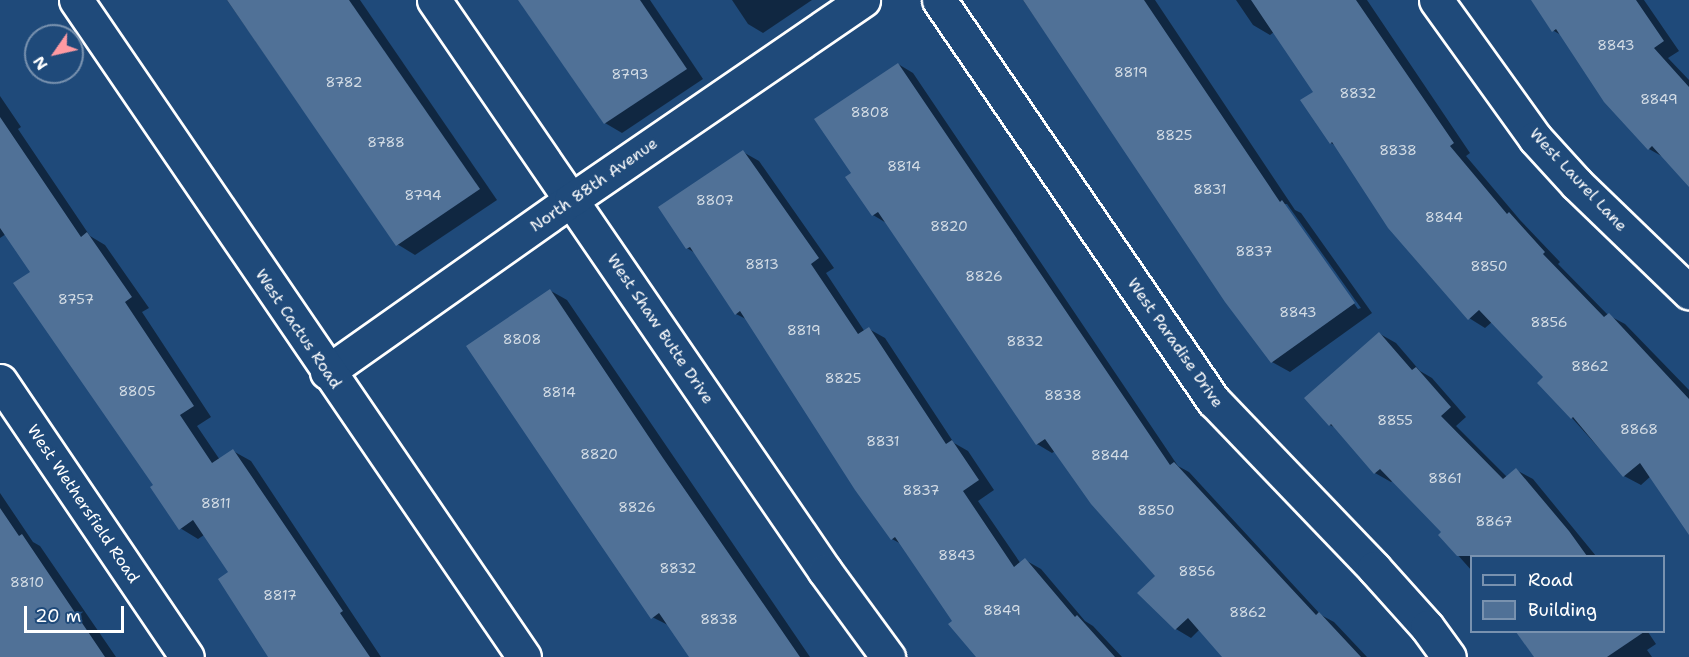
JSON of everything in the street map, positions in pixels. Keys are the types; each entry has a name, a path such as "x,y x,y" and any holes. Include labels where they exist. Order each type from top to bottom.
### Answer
{"street":[{"name":"West Cactus Road","path":"76,0 327,372 524,657"},
{"name":"West Shaw Butte Drive","path":"434,0 825,571 888,657"},
{"name":"North 88th Avenue","path":"327,372 571,200 863,0"},
{"name":"West Paradise Drive","path":"939,0 1214,401 1374,568 1427,627 1449,657"},
{"name":"West Laurel Lane","path":"1436,0 1535,138 1577,184 1689,292"},
{"name":"West Wethersfield Road","path":"0,381 187,657"}],"building":[{"path":"227,0 349,0 480,189 396,246"},
{"path":"518,0 640,0 687,69 604,124"},
{"path":"1023,0 1144,0 1280,202 1282,200 1355,303 1271,363 1225,302"},
{"path":"1251,0 1356,0 1454,143 1450,146 1507,214 1509,212 1545,252 1543,254 1604,317 1609,313 1689,399 1689,535 1640,463 1623,477 1573,417 1571,419 1537,383 1543,377 1479,310 1468,320 1388,228 1332,142 1330,144 1300,100 1313,92"},
{"path":"1531,0 1636,0 1664,41 1654,48 1689,87 1689,187 1652,146 1648,150 1604,102 1556,29 1552,32"},
{"path":"898,63 1170,465 1174,462 1316,615 1319,612 1361,657 1222,657 1188,618 1175,630 1137,593 1155,576 1091,504 1045,439 1036,445 878,212 872,216 845,177 851,173 814,119"},
{"path":"0,117 81,237 87,232 132,297 125,302 194,406 180,415 212,463 233,449 343,611 340,613 370,657 268,657 218,579 228,572 193,520 179,530 150,487 153,485 13,283 30,272 0,228"},
{"path":"743,150 819,258 811,264 858,334 869,327 946,444 952,440 979,480 963,491 1014,567 1025,558 1075,617 1077,615 1115,657 976,657 948,624 952,621 895,537 891,540 855,490 740,311 735,315 690,247 686,249 658,207"},
{"path":"550,289 800,657 689,657 659,613 651,619 572,503 466,346"},
{"path":"1379,332 1412,370 1416,367 1451,407 1441,416 1503,479 1516,468 1586,555 1457,556 1438,535 1441,532 1380,469 1374,474 1331,424 1329,426 1304,398"},
{"path":"0,508 19,536 22,534 105,657 0,657"},
{"path":"1517,633 1643,633 1607,657 1534,657"}]}
